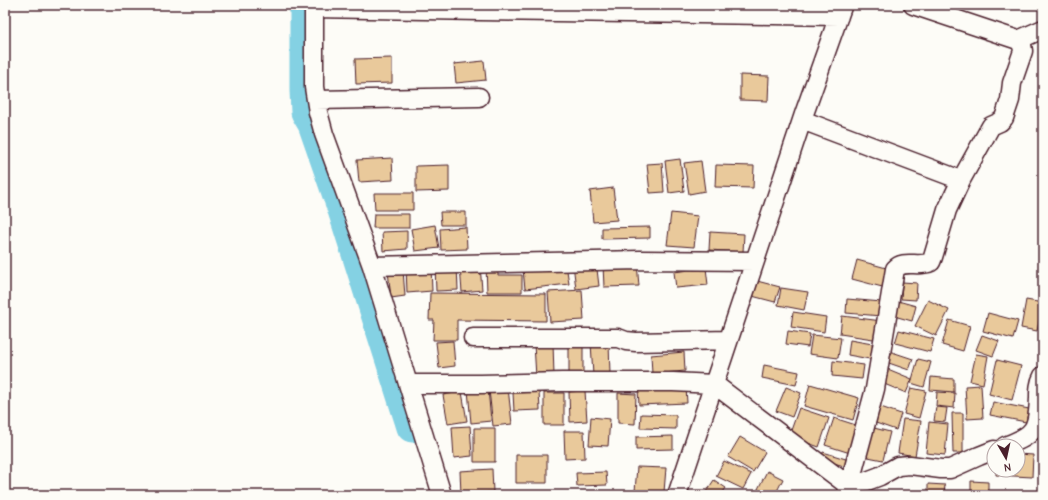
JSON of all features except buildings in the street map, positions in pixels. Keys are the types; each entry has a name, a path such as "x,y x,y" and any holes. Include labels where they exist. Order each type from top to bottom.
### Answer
{"street":[{"path":"848,491 875,389 896,269 902,264 921,265 931,262 947,210 961,180 991,126 1000,122 1004,118 1010,100 1014,77 1023,51 1022,45 1018,40 913,5"},
{"path":"442,495 372,266 324,134 316,100 314,75 314,6 480,11 841,11 802,120 677,495"},
{"path":"1018,40 1043,29"},
{"path":"316,100 479,97"},
{"path":"802,120 961,180"},
{"path":"372,266 640,260 755,261"},
{"path":"473,338 618,338 630,342 728,340"},
{"path":"1024,438 1033,430 1037,421 1039,385 1043,376"},
{"path":"408,384 673,382 714,384 848,491"},
{"path":"848,491 898,466 910,465 941,470 950,469 986,453"}],"waterway":[{"path":"305,5 306,112 313,124 343,210 412,427"}]}
